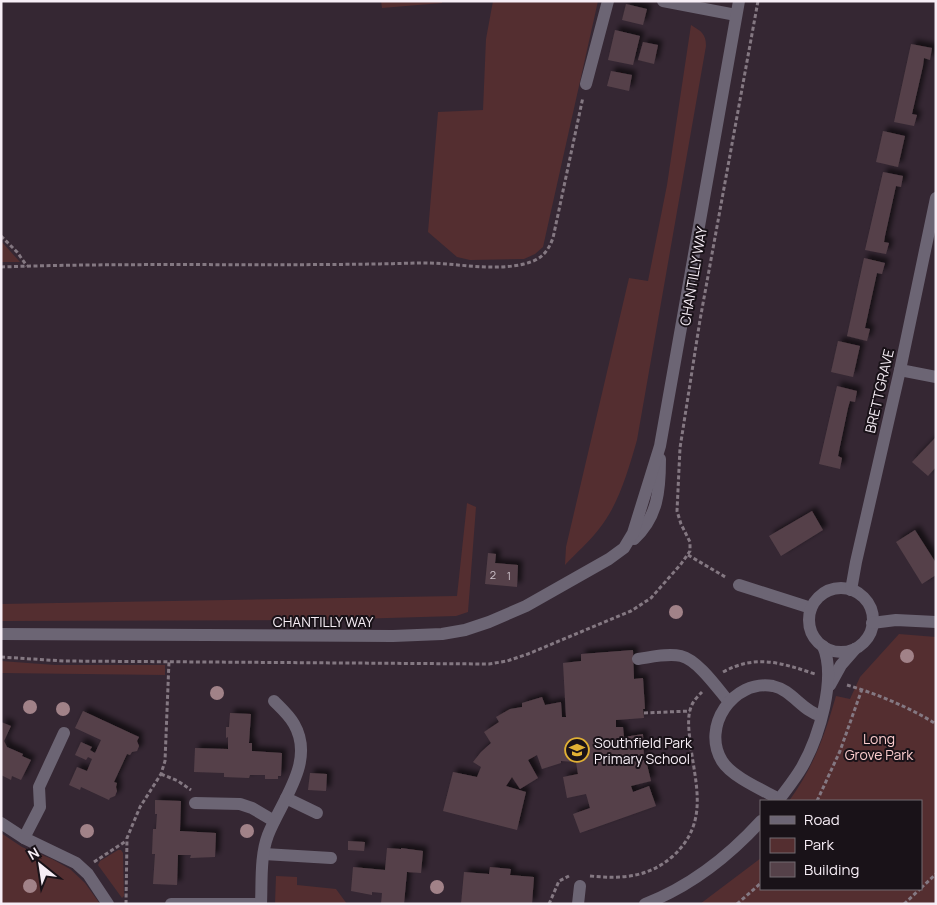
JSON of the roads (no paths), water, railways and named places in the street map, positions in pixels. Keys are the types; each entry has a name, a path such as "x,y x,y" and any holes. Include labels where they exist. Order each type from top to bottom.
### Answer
{"street":[{"path":"586,84 608,1"},
{"path":"663,1 736,15"},
{"name":"CHANTILLY WAY","path":"1,634 393,636 442,634 479,626 501,618 602,564 624,548 630,540 639,517 660,446 739,1"},
{"name":"BRETTGRAVE","path":"851,590 936,198"},
{"path":"900,370 936,377"},
{"path":"739,585 811,608"},
{"path":"821,716 809,711 784,691 771,686 750,689 729,702 720,714 715,730 716,746 722,761 737,774 779,800 805,761 821,716 830,685 840,665 869,634 872,614 867,602 851,590 841,588 827,591 816,600 811,608 809,618 810,628 814,637 822,646 826,655 830,685"},
{"path":"872,623 896,620 936,622"},
{"path":"822,646 839,651 851,649 861,644"},
{"path":"638,659 662,656 681,656 688,659 696,665 729,702"},
{"path":"171,904 261,904 264,854 268,836 297,773 299,744 294,724 274,701"},
{"path":"24,838 40,807 39,787 64,733"},
{"path":"286,798 317,813"},
{"path":"195,803 240,804 252,808 274,821"},
{"path":"1,823 24,838 68,858 83,869 108,904"},
{"path":"644,904 668,894 696,877 724,856 760,823"},
{"path":"264,854 331,858"},
{"path":"578,904 579,879"}],"place":[{"name":"Southfield Park Primary School","path":"577,750"}],"park label":[{"name":"Long Grove Park","path":"879,746"}]}
